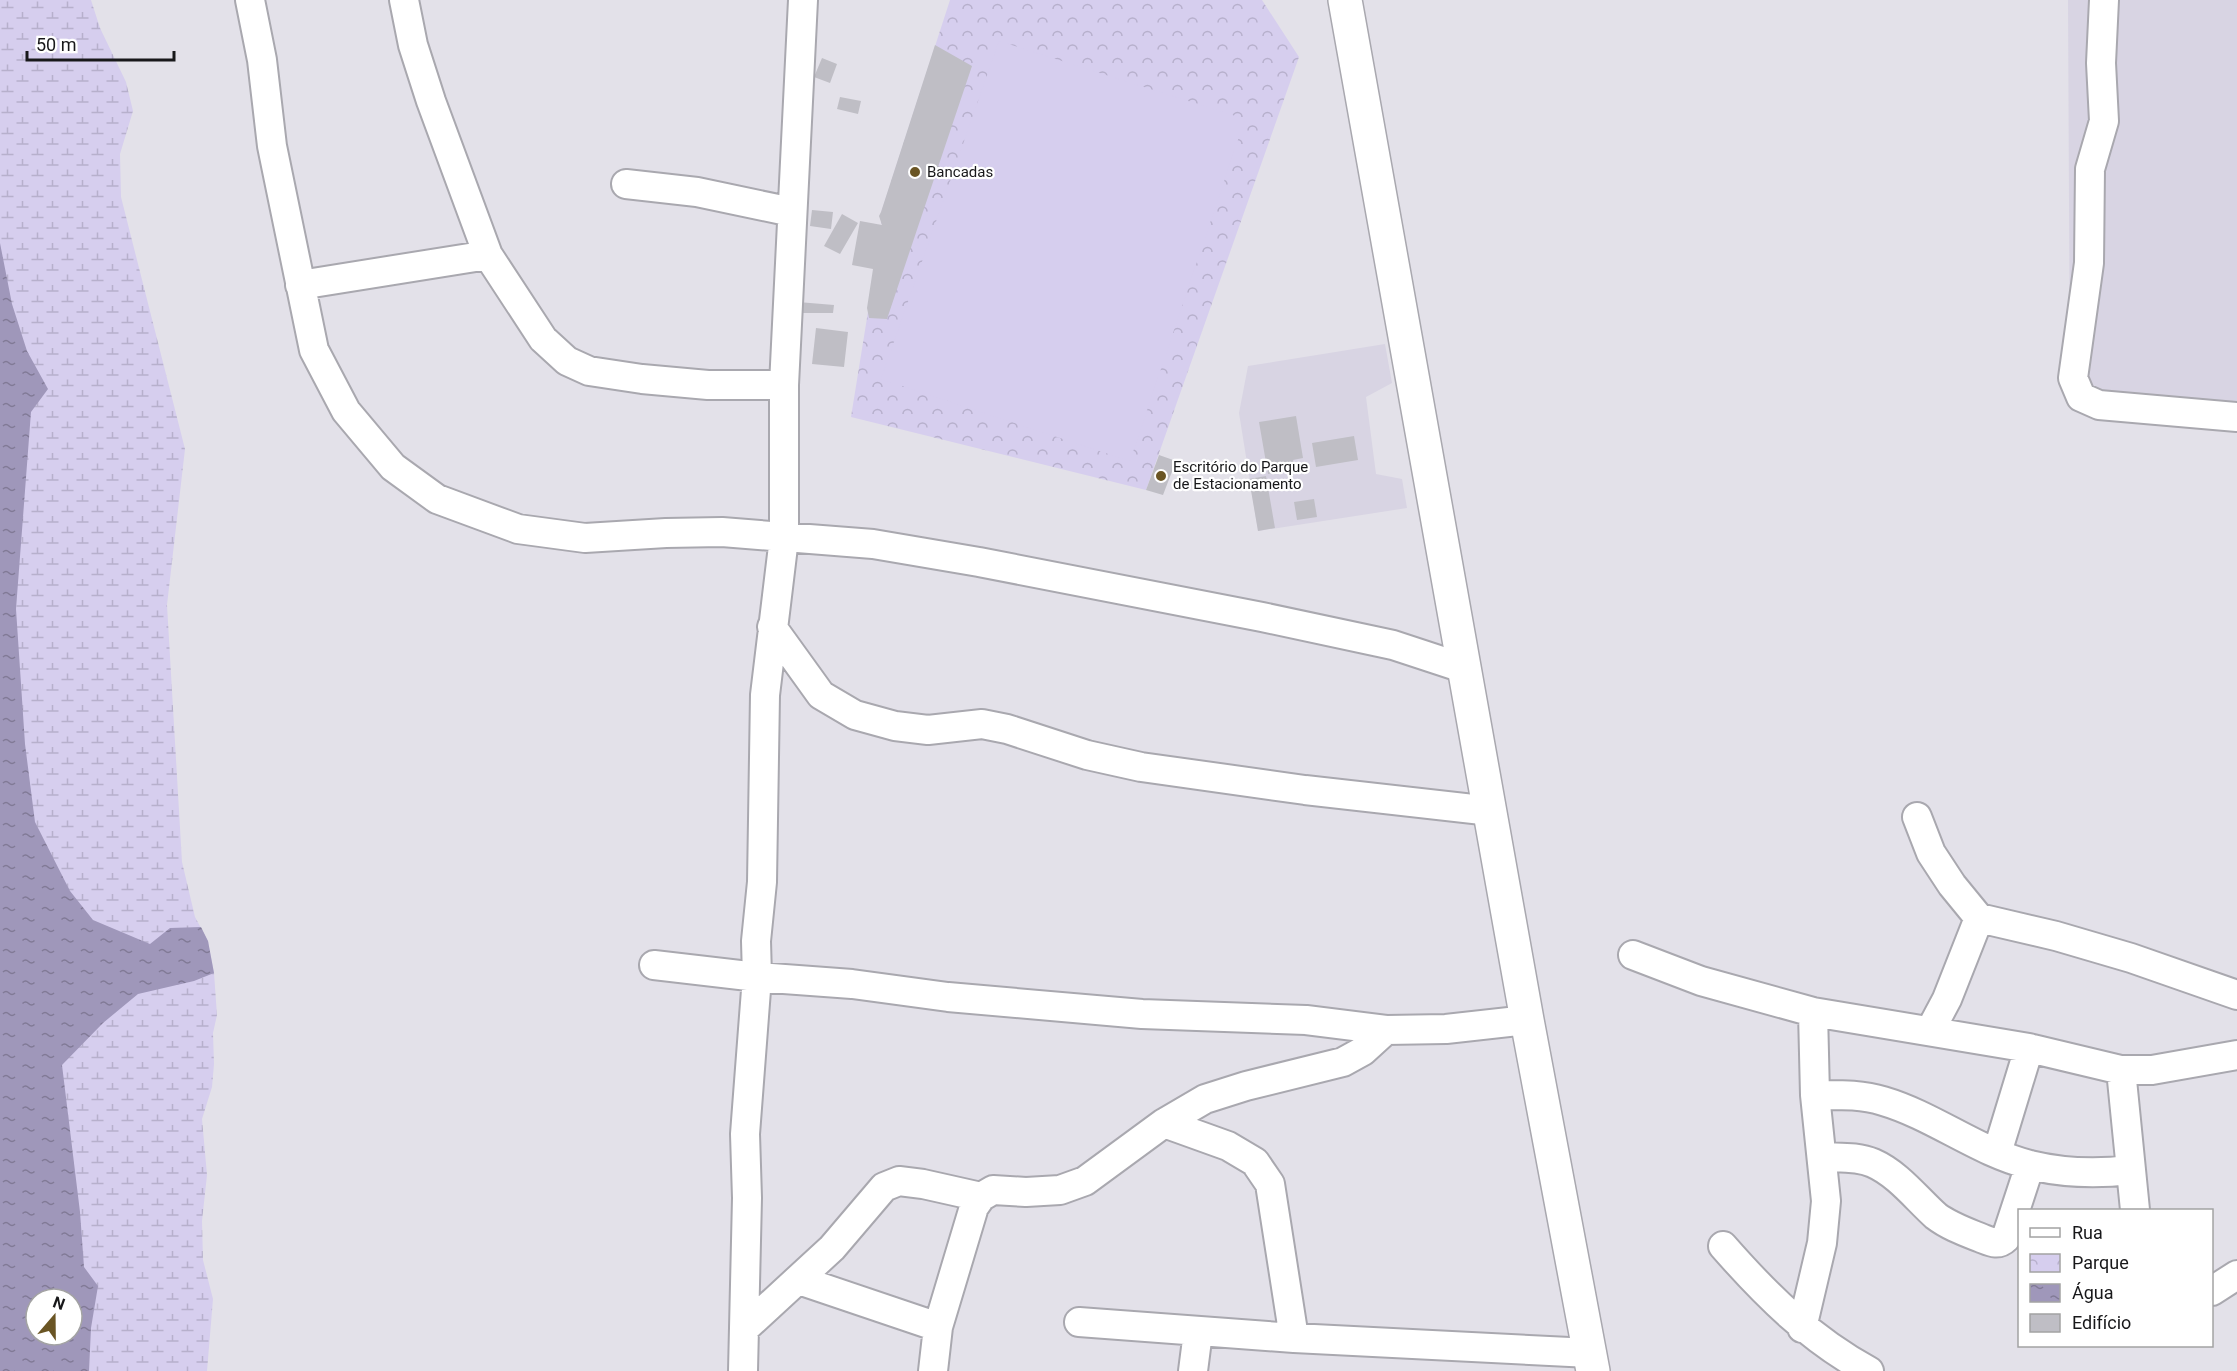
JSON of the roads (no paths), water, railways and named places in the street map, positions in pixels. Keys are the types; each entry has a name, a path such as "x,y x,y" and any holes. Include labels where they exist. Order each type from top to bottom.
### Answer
{"main road":[{"path":"1344,0 1466,669 1527,1020 1591,1362"}],"street":[{"path":"250,0 262,60 272,146 314,350 346,411 393,467 437,499 518,529 585,538 722,532 873,544 979,562 1393,645 1466,669"},
{"path":"404,0 413,45 430,101 488,255 543,339 567,361 589,371 642,379 718,385 784,386"},
{"path":"743,1371 747,1198 745,1134 757,977 756,941 762,882 765,695 784,538 784,386 803,0"},
{"path":"2104,0 2101,63 2104,121 2090,169 2089,262 2073,378 2081,397 2099,405 2237,417"},
{"path":"626,184 697,192 792,212"},
{"path":"300,285 488,255"},
{"path":"772,627 821,695 855,715 895,726 928,730 982,724 1007,729 1087,755 1141,767 1305,790 1491,812"},
{"path":"1917,817 1931,853 1952,885 1979,918 2120,954 2237,994"},
{"path":"1930,1031 1947,999 1979,918"},
{"path":"1633,955 1701,981 1814,1012 2029,1048 2121,1070 2152,1070 2237,1055"},
{"path":"654,965 757,977 852,984 948,997 1142,1014 1306,1020 1386,1030 1446,1029 1527,1020"},
{"path":"1802,1328 1822,1243 1826,1201 1815,1095 1814,1012"},
{"path":"933,1371 938,1327 974,1207 981,1197 993,1190 1026,1192 1060,1190 1085,1181 1164,1123 1205,1099 1256,1083 1343,1062 1363,1051 1386,1030"},
{"path":"1997,1153 2029,1048"},
{"path":"2121,1070 2135,1209"},
{"path":"1815,1095 1848,1094 1882,1101 1911,1111 1997,1153 2030,1165 2101,1174 2130,1170"},
{"path":"1164,1123 1228,1146 1255,1162 1270,1184 1294,1338"},
{"path":"1823,1157 1856,1158 1871,1162 1886,1170 1938,1217 1963,1231 1995,1244 2006,1238 2030,1165"},
{"path":"744,1329 831,1248 884,1187 899,1181 981,1197"},
{"path":"1723,1246 1802,1328 1843,1357 1869,1371"},
{"path":"2213,1290 2237,1275"},
{"path":"799,1280 938,1327"},
{"path":"1079,1322 1591,1362"},
{"path":"1192,1371 1197,1332"}],"water":[{"path":"0,243 12,304 27,351 48,389 31,412 16,609 25,744 35,822 70,891 93,920 150,944 170,928 201,927 208,941 214,973 194,981 138,994 103,1023 62,1065 80,1212 84,1267 98,1286 91,1328 89,1371 0,1371"}],"place":[{"name":"Bancadas","path":"915,172"},
{"name":"Escritório do Parque de Estacionamento","path":"1161,476"}]}
